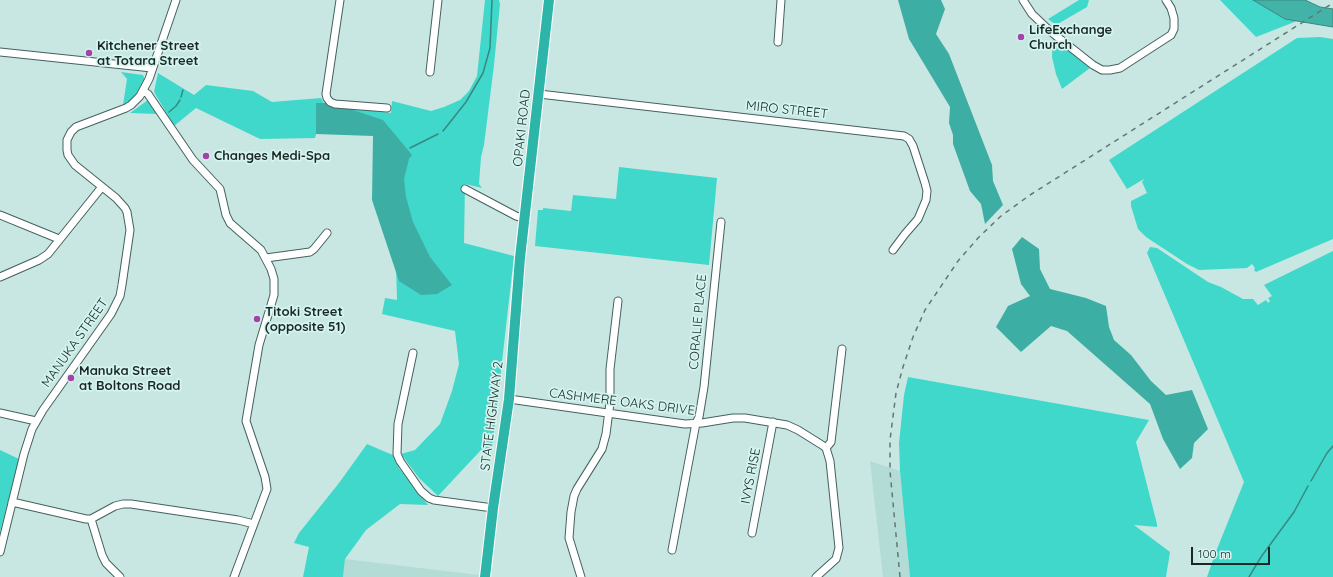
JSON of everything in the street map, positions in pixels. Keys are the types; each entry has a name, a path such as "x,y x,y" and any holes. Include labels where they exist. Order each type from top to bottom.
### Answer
{"highway":[{"name":"OPAKI ROAD","path":"520,258 549,0"},
{"name":"STATE HIGHWAY 2","path":"485,577 508,399 520,258"}],"street":[{"name":"MANUKA STREET","path":"0,552 24,454 36,420 111,314 120,296 130,230 129,218 121,203 81,171 71,161 67,150 69,136 76,127 131,105 143,92 176,0"},
{"path":"340,0 326,94 328,100 335,104 387,108"},
{"path":"430,72 438,0"},
{"path":"778,42 781,0"},
{"path":"1023,0 1032,14 1050,31 1093,65 1102,70 1110,70 1120,68 1171,35 1174,29 1174,18 1171,8 1166,0"},
{"path":"0,52 152,68"},
{"path":"143,92 148,94 154,102 193,160 220,189 226,215 230,223 253,242 266,258 274,287 274,295 259,345 246,421 267,489 234,577"},
{"name":"MIRO STREET","path":"539,94 904,136 909,139 913,146 927,191 924,205 918,219 893,250"},
{"path":"0,277 39,260 48,254 102,188"},
{"path":"465,189 516,216 525,219"},
{"path":"0,215 59,239"},
{"name":"CORALIE PLACE","path":"672,550 704,387 721,222"},
{"path":"266,258 310,252 327,233"},
{"path":"581,577 569,538 571,512 577,489 602,449 606,434 609,414 610,369 618,301"},
{"path":"816,577 836,559 839,548 830,461 826,448 831,442 842,349"},
{"path":"413,353 398,424 397,454 400,461 421,491 429,498 434,500 493,508"},
{"name":"CASHMERE OAKS DRIVE","path":"508,399 685,424 739,417 773,422 792,427 826,448"},
{"path":"0,413 36,420"},
{"name":"IVYS RISE","path":"752,533 773,422"},
{"path":"12,502 86,519 91,519 115,506 131,504 254,524"},
{"path":"91,519 102,555 106,563 120,577"}],"shaded area":[{"path":"485,0 499,0 500,4 494,65 484,145 481,157 479,184 482,188 465,184 464,243 514,256 492,450 481,450 438,496 419,478 401,454 415,450 440,424 452,391 459,364 455,331 382,314 385,298 397,300 396,263 376,134 318,127 315,138 260,139 196,108 174,126 154,92 158,73 194,95 206,85 253,91 272,102 321,98 325,105 391,113 392,101 431,111 460,100 469,91 477,76"},
{"path":"898,0 941,0 945,9 936,34 949,54 992,165 993,181 1003,205 985,224 981,204 970,191 953,144 953,135 949,123 950,107 909,39"},
{"path":"1079,0 1089,0 1087,7 1056,25 1048,19"},
{"path":"1220,0 1253,0 1285,19 1297,21 1256,37"},
{"path":"1253,0 1305,0 1320,7 1333,9 1333,27 1285,19"},
{"path":"1320,37 1333,39 1333,239 1256,272 1252,264 1247,268 1199,270 1187,264 1146,237 1138,229 1131,206 1131,201 1147,193 1142,182 1144,179 1127,189 1109,160 1297,38"},
{"path":"1053,38 1090,68 1062,89 1056,74 1052,57"},
{"path":"121,72 143,75 145,80 133,99 123,105 127,79"},
{"path":"148,100 157,114 130,113"},
{"path":"316,103 332,103 383,120 412,155 409,159 404,179 406,197 413,222 430,257 452,285 437,294 421,295 399,281 372,200 373,136 316,134"},
{"path":"619,167 717,178 709,265 535,246 538,210 543,210 543,208 571,211 573,195 616,199"},
{"path":"1022,237 1039,249 1040,269 1050,289 1086,298 1106,306 1109,327 1114,340 1131,355 1151,381 1166,395 1192,390 1208,429 1194,443 1192,458 1180,469 1163,439 1150,404 1067,331 1051,326 1021,352 996,327 1008,306 1030,296 1021,284 1012,249"},
{"path":"1150,247 1157,248 1208,282 1243,299 1253,299 1258,305 1266,300 1268,303 1270,301 1268,298 1272,296 1264,285 1333,251 1333,577 1207,577 1244,482 1147,253"},
{"path":"908,377 1149,420 1136,442 1157,527 1134,525 1170,552 1166,577 910,577 900,471 899,443 904,395"},
{"path":"367,444 395,456 399,468 428,505 400,504 366,530 345,559 343,577 303,577 309,547 294,543 299,533 339,483"},
{"path":"0,450 19,459 0,532"},
{"path":"870,461 900,471 910,577 883,577"},
{"path":"345,559 479,575 478,577 343,577"}],"waterway":[{"path":"443,131 466,102 483,73 490,48 492,0"},
{"path":"181,97 183,90"},
{"path":"169,112 180,100"},
{"path":"410,148 438,134"},
{"path":"1311,481 1327,453 1333,446"},
{"path":"1249,577 1261,557 1294,512 1308,486"}],"railway":[{"path":"900,577 890,471 890,440 896,393 913,337 925,310 958,261 978,238 1001,216 1030,195 1333,3"}],"place":[{"name":"LifeExchange Church","path":"1021,37"},
{"name":"Kitchener Street at Totara Street","path":"89,53"},
{"name":"Changes Medi-Spa","path":"206,156"},
{"name":"Titoki Street (opposite 51)","path":"257,319"},
{"name":"Manuka Street at Boltons Road","path":"71,378"}]}
